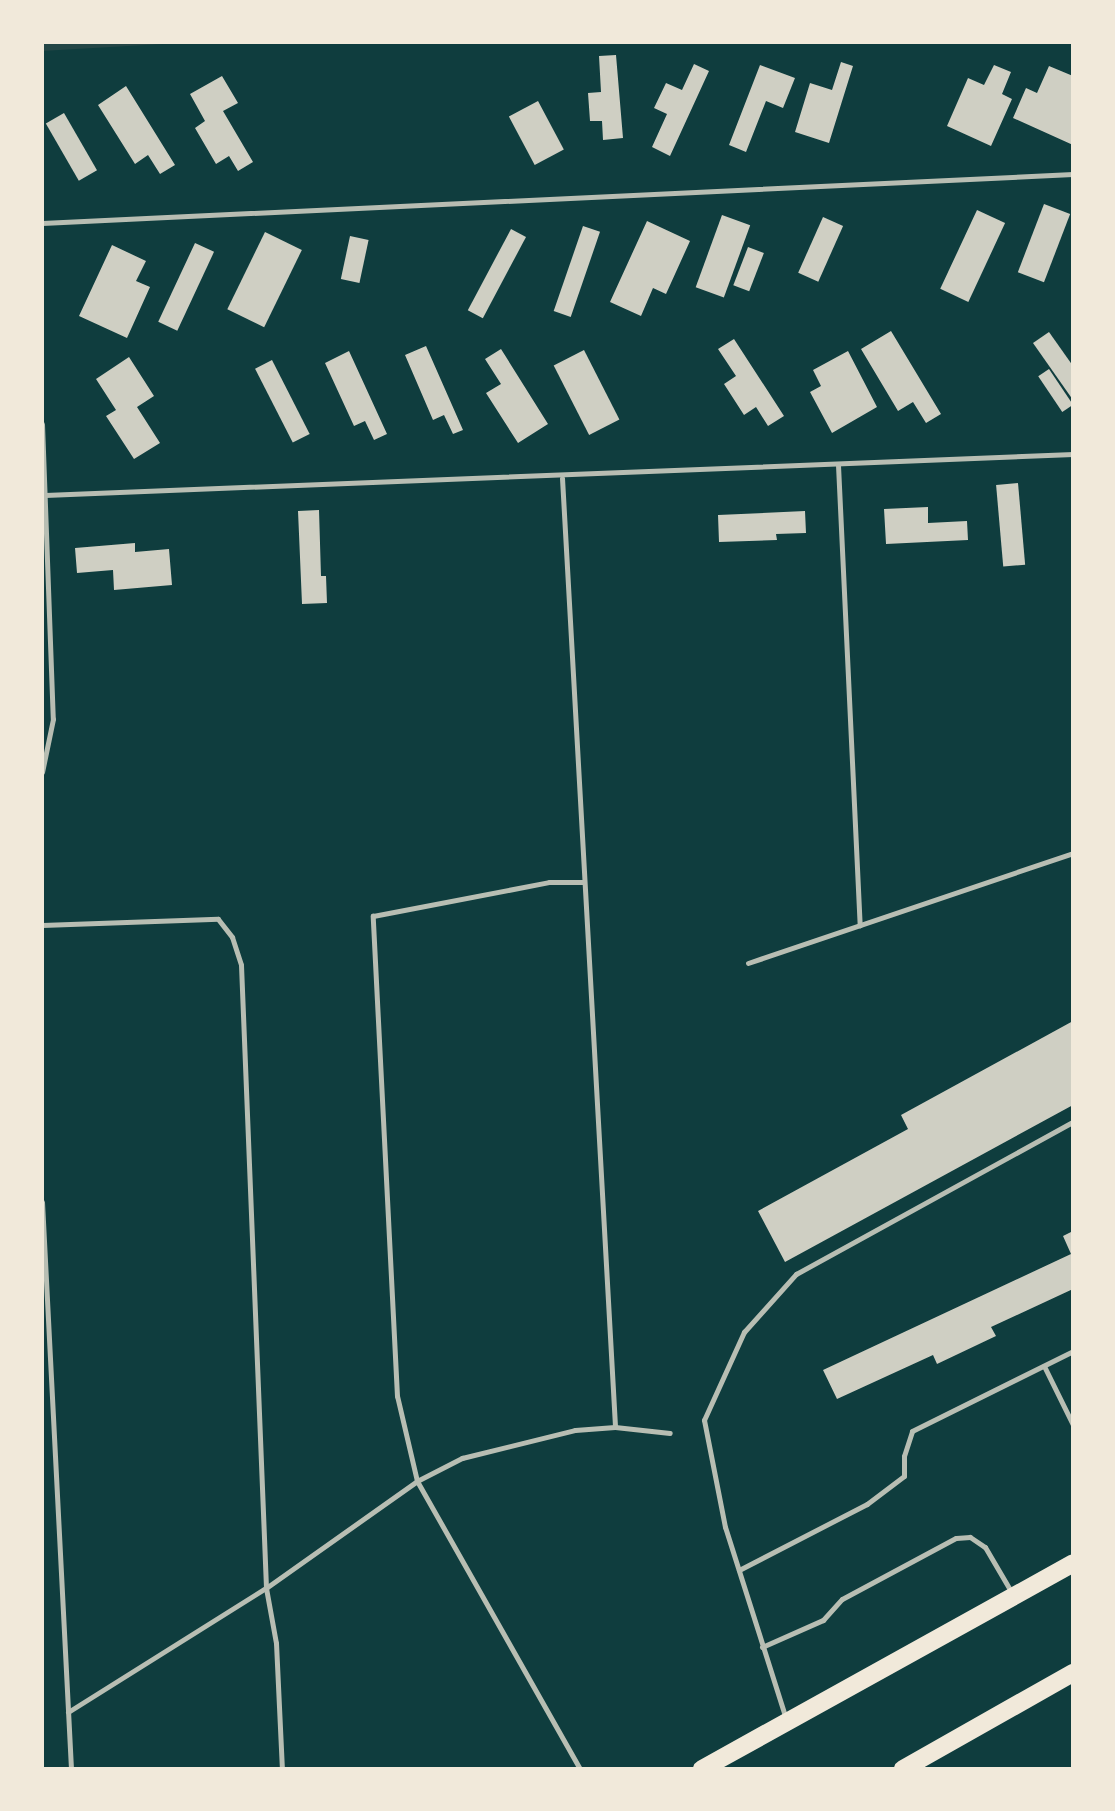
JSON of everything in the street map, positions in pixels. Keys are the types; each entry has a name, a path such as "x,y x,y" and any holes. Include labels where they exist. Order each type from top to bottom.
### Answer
{"main road":[{"path":"702,1769 1073,1563"},
{"path":"903,1769 1073,1673"}],"lane":[{"path":"42,223 1073,174"},
{"path":"42,424 53,719 42,772"},
{"path":"45,495 562,478 1073,454"},
{"path":"838,465 860,925"},
{"path":"562,478 615,1427"},
{"path":"748,963 1073,853"},
{"path":"580,1769 416,1481 397,1396 373,916 549,882 584,881"},
{"path":"42,925 218,919 232,937 241,965 266,1588 276,1643 282,1769"},
{"path":"786,1722 725,1527 704,1420 744,1332 796,1274 1073,1122"},
{"path":"42,1202 71,1769"},
{"path":"739,1570 867,1504 904,1476 904,1456 912,1431 1073,1351"},
{"path":"1044,1366 1073,1425"},
{"path":"68,1713 266,1588 416,1481 462,1458 504,1446 615,1427 670,1433"},
{"path":"762,1647 823,1620 842,1599 956,1538 970,1537 985,1547 1014,1595"}],"shaded area":[{"path":"42,42 197,42 42,51"}],"building":[{"path":"616,55 623,138 603,140 602,121 590,121 588,93 601,92 599,56"},
{"path":"841,62 853,66 829,143 795,132 810,83 832,90"},
{"path":"694,64 709,71 670,156 652,147 667,114 654,108 666,83 682,90"},
{"path":"760,65 795,78 783,108 766,101 746,152 729,145"},
{"path":"994,65 1011,72 1002,94 1012,99 991,146 947,126 968,78 984,85"},
{"path":"1049,66 1073,76 1073,145 1013,118 1026,88 1037,93"},
{"path":"222,76 238,103 223,111 253,162 238,171 229,156 216,164 195,128 205,121 190,94"},
{"path":"126,86 175,165 160,174 148,155 135,164 98,105"},
{"path":"538,101 564,150 535,165 509,116"},
{"path":"64,113 97,170 79,181 46,124"},
{"path":"1044,204 1070,214 1044,282 1018,272"},
{"path":"977,210 1005,223 968,302 940,289"},
{"path":"722,215 750,225 724,298 696,287"},
{"path":"823,217 843,226 818,282 798,273"},
{"path":"647,221 690,241 666,294 653,288 641,316 610,302"},
{"path":"583,226 600,232 571,317 554,311"},
{"path":"511,229 526,237 483,318 468,310"},
{"path":"265,232 302,250 264,327 227,309"},
{"path":"350,236 369,240 359,283 341,279"},
{"path":"195,243 214,252 177,331 158,322"},
{"path":"112,245 146,261 136,281 150,287 127,338 79,316"},
{"path":"748,247 764,253 749,291 733,285"},
{"path":"891,331 941,414 926,423 913,402 898,411 861,349"},
{"path":"1049,332 1073,366 1073,400 1033,343"},
{"path":"734,339 784,416 768,426 756,407 744,415 724,384 736,376 718,349"},
{"path":"426,346 463,430 453,434 444,415 433,420 405,355"},
{"path":"501,349 548,424 518,443 486,393 501,384 485,359"},
{"path":"584,350 619,419 589,435 554,365"},
{"path":"349,351 387,434 374,440 365,421 354,426 325,363"},
{"path":"848,351 877,407 832,433 810,392 821,386 813,370"},
{"path":"129,357 154,396 137,407 160,443 134,459 106,416 116,410 96,379"},
{"path":"272,360 310,434 293,443 255,369"},
{"path":"1049,369 1073,405 1062,412 1038,376"},
{"path":"1018,483 1025,565 1003,567 996,485"},
{"path":"928,507 928,523 967,521 968,540 886,544 884,509"},
{"path":"319,510 321,576 326,576 327,603 302,604 298,511"},
{"path":"805,511 806,533 776,534 777,540 719,542 718,515"},
{"path":"135,543 135,552 169,549 172,585 114,590 113,570 77,573 75,548"},
{"path":"1073,1021 1073,1105 785,1262 758,1211 908,1129 901,1115"},
{"path":"1073,1231 1073,1289 991,1327 996,1336 937,1364 933,1355 837,1399 823,1370 1071,1254 1063,1236"}]}
